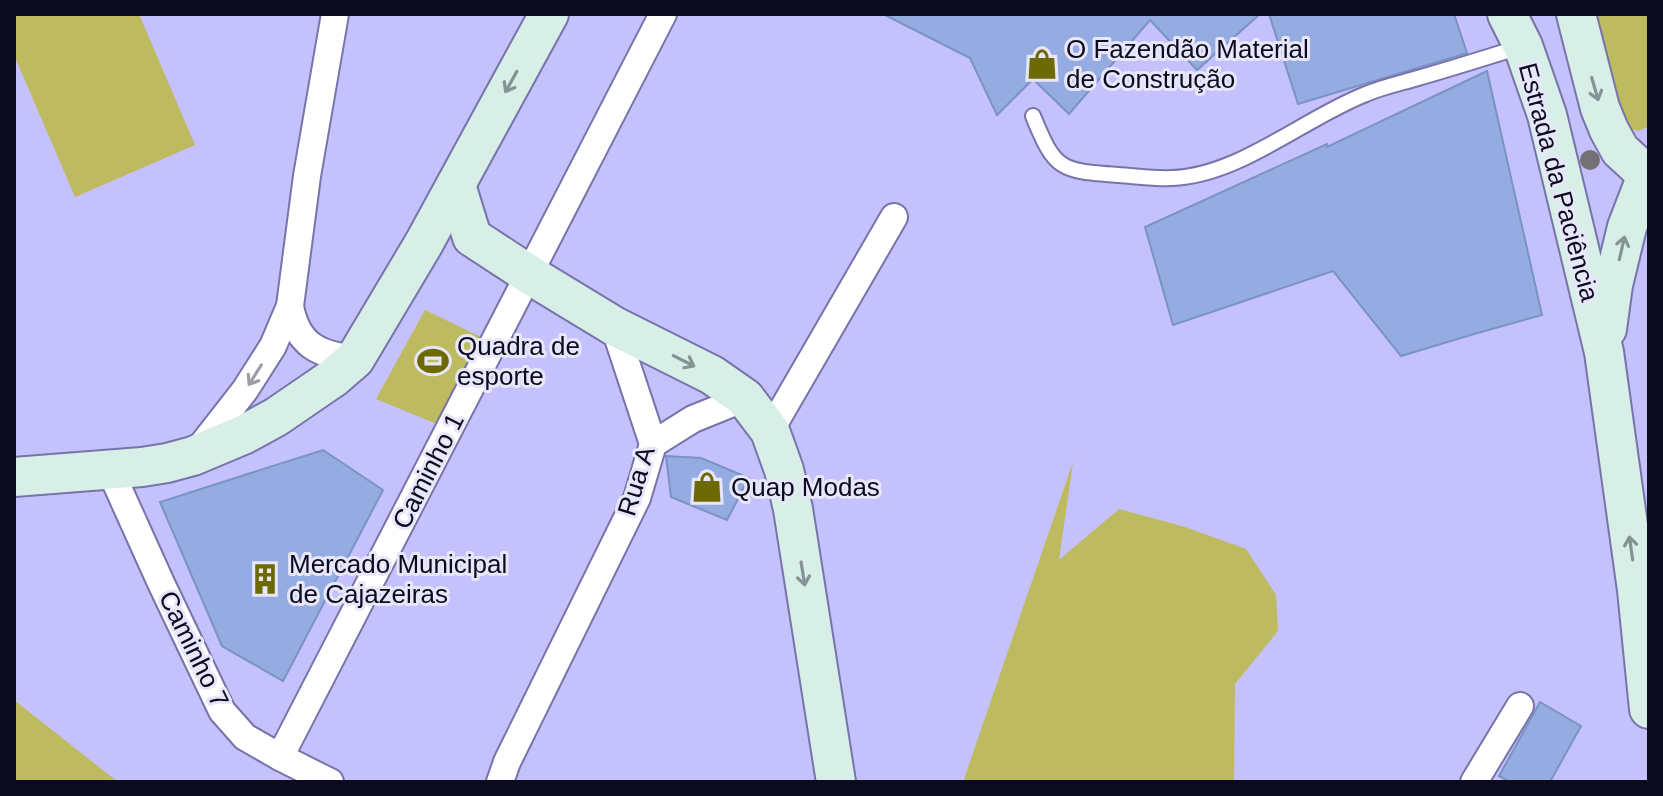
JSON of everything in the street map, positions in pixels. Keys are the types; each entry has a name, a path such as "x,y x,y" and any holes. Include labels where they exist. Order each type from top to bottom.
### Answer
{"main road":[{"path":"14,477 110,470 167,463 193,456 276,417 321,387 355,359 424,243 549,14"},
{"path":"1576,14 1600,108 1609,130 1620,150 1648,172"},
{"name":"Estrada da Paciência","path":"1515,30 1547,115 1604,352 1637,590 1649,709"},
{"name":"Estrada da Paciência","path":"1604,352 1613,285 1624,239 1648,172"},
{"path":"456,185 472,237 614,326 712,375 745,398 770,431 793,509 836,782"},
{"path":"424,243 472,237"}],"street":[{"path":"193,456 245,390 273,346 290,306 307,176 335,14"},
{"name":"Caminho 1","path":"280,757 663,14"},
{"path":"770,431 894,217"},
{"path":"290,306 296,328 309,343 325,354 355,359"},
{"name":"Rua A","path":"500,782 637,498 653,444 614,326"},
{"path":"653,444 693,419 745,398"},
{"name":"Caminho 7","path":"110,470 222,711 245,737 330,782"},
{"path":"1474,782 1520,706"}],"lane":[{"path":"1033,116 1046,147 1055,160 1068,168 1084,173 1174,178 1218,170 1320,115 1515,30"}],"shaded area":[{"path":"14,14 139,14 195,145 75,197 14,55"},
{"path":"1591,14 1649,14 1649,126 1639,131 1625,128"},
{"name":"Quadra de esporte","path":"425,310 481,337 437,424 376,399"},
{"path":"1073,462 1059,560 1119,509 1185,527 1246,549 1276,595 1278,631 1235,684 1234,782 963,782"},
{"path":"14,700 118,782 14,782"}],"building":[{"name":"O Fazendão Material de Construção","path":"883,14 1260,14 1197,70 1150,20 1069,114 1033,79 997,115 970,58"},
{"path":"1269,14 1454,14 1467,53 1298,104"},
{"path":"1487,71 1542,315 1401,356 1333,271 1173,325 1145,227 1327,144 1327,147"},
{"name":"Mercado Municipal de Cajazeiras","path":"323,450 383,490 283,681 222,646 160,502"},
{"name":"Quap Modas","path":"666,456 701,458 749,478 727,520 671,497"},
{"path":"1540,702 1581,726 1550,782 1510,782 1499,776"}],"place":[{"name":"O Fazendão Material de Construção","path":"1042,64"},
{"name":"Quadra de esporte","path":"433,361"},
{"name":"Quap Modas","path":"707,487"},
{"name":"Mercado Municipal de Cajazeiras","path":"265,579"}]}
